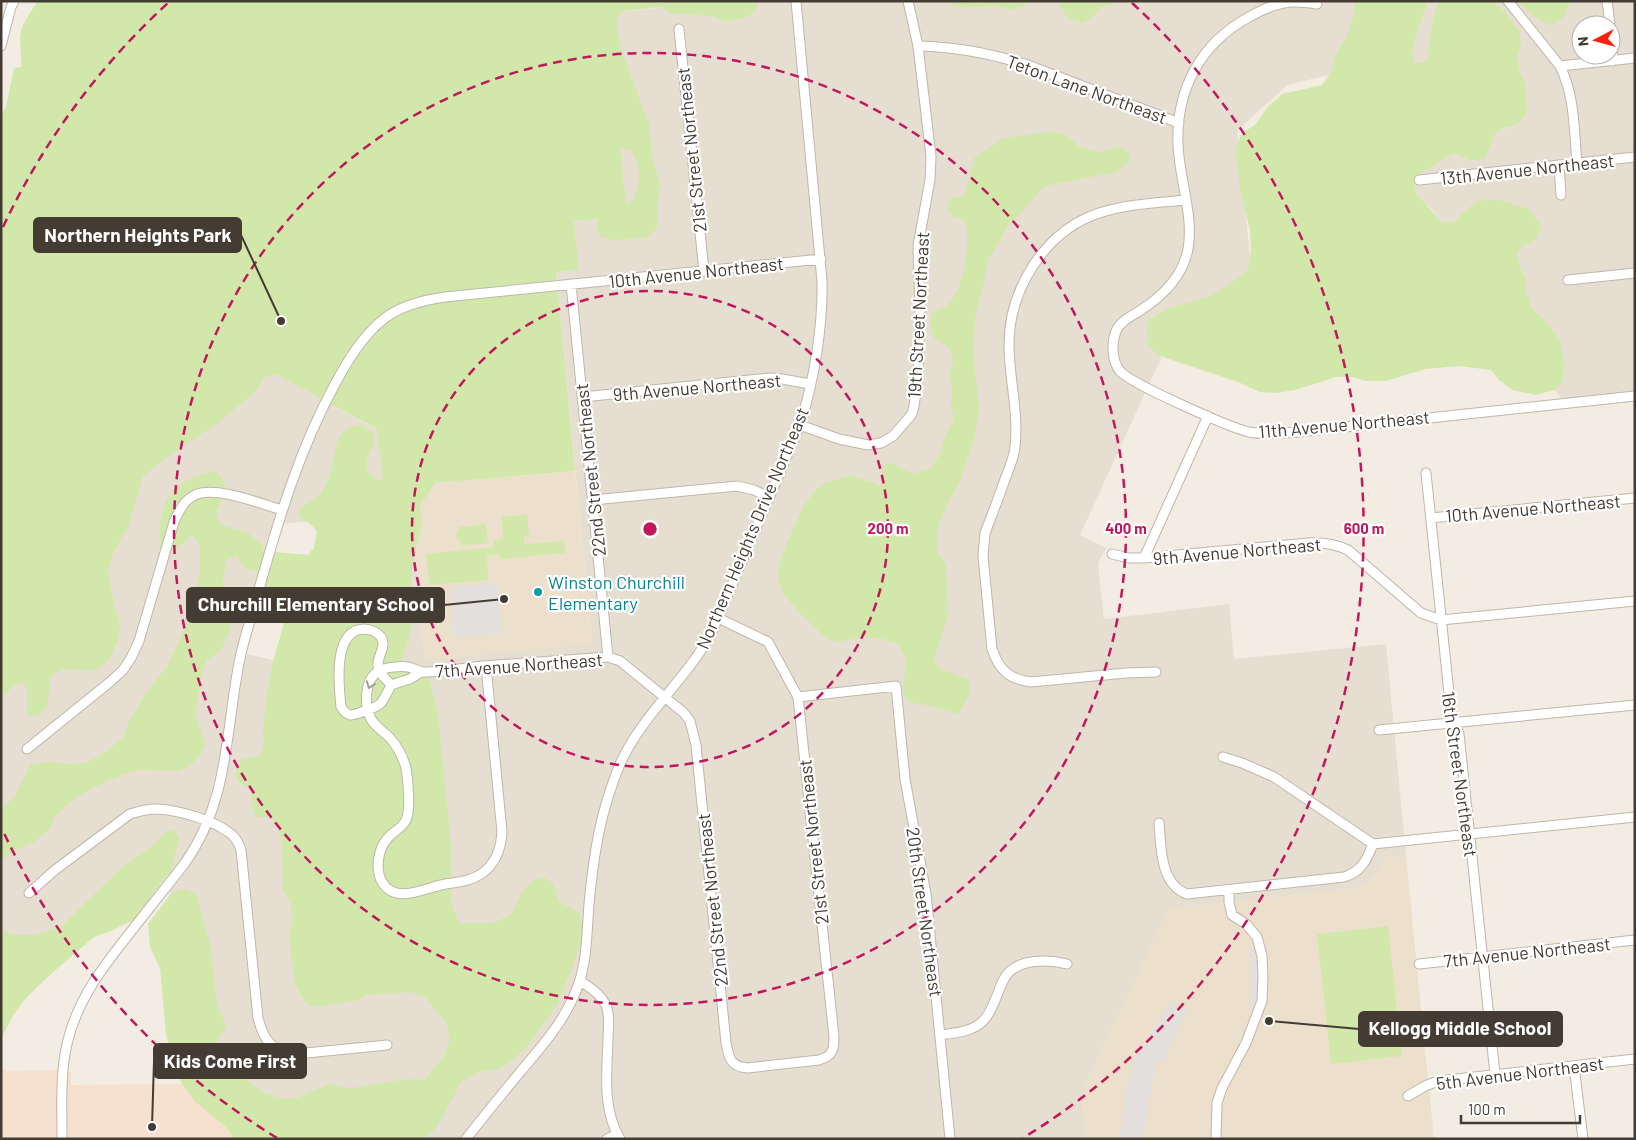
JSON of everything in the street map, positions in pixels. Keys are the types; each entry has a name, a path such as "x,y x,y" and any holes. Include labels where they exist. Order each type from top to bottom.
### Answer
{"street":[{"path":"1,46 14,1"},
{"name":"Northern Heights Drive Northeast","path":"466,1139 558,1027 571,1005 580,981 586,947 597,834 611,787 630,744 643,724 701,652 718,618 800,425 810,384 821,314 821,259 796,1"},
{"name":"19th Street Northeast","path":"800,425 839,439 868,445 881,442 893,436 912,414 918,370 920,311 918,246 930,180 931,156 918,46 908,1"},
{"path":"1508,1 1560,66 1566,78 1571,97 1577,163"},
{"path":"1607,1 1609,15"},
{"path":"1179,123 1186,86 1196,66 1209,47 1232,26 1261,10 1281,3 1317,4"},
{"name":"21st Street Northeast","path":"679,29 704,271"},
{"name":"Teton Lane Northeast","path":"918,46 965,49 1025,64 1179,123 1178,144 1185,200"},
{"path":"1621,60 1635,58"},
{"path":"1560,66 1571,65"},
{"name":"13th Avenue Northeast","path":"1419,180 1635,158"},
{"path":"1559,165 1562,195"},
{"path":"1156,672 1031,682 1009,675 1001,669 992,649 983,556 986,533 1015,448 1016,411 1010,362 1009,332 1024,280 1051,243 1085,218 1122,207 1185,200"},
{"name":"11th Avenue Northeast","path":"1185,200 1189,240 1185,261 1180,274 1147,306 1125,320 1118,327 1113,344 1114,355 1117,366 1126,378 1208,416 1249,432 1279,433 1635,396"},
{"name":"10th Avenue Northeast","path":"62,1139 64,1060 67,1043 80,1008 90,986 107,962 197,846 208,822 223,772 242,653 282,510 299,463 328,396 354,351 369,333 386,318 412,304 445,296 821,259"},
{"path":"1568,280 1635,273"},
{"name":"22nd Street Northeast","path":"572,284 608,657"},
{"name":"9th Avenue Northeast","path":"583,397 769,378 782,378 810,384"},
{"path":"1144,558 1208,416"},
{"name":"16th Street Northeast","path":"1426,473 1451,712 1459,734 1495,1074"},
{"path":"593,500 736,486 754,490 769,497"},
{"path":"27,749 110,682 123,670 131,658 139,641 174,522 179,510 186,501 196,494 207,492 220,493 282,510"},
{"name":"10th Avenue Northeast","path":"1431,518 1635,498"},
{"name":"9th Avenue Northeast","path":"1112,554 1129,558 1144,558 1309,543 1323,542 1335,544 1348,550 1421,613 1441,620 1635,602"},
{"name":"21st Street Northeast","path":"718,618 768,642 798,697 834,1045 828,1057 783,1065"},
{"path":"392,685 379,670 377,662 384,645 383,639 378,633 371,630 355,631 346,641 338,667 341,707 344,712 350,714 380,704 392,685 410,679 421,672"},
{"name":"7th Avenue Northeast","path":"421,672 608,657 620,661 665,696"},
{"path":"421,672 409,667 379,670 367,688 366,697 370,718 394,745 406,768 408,815 400,828 387,839 379,856 381,879 385,886 392,891 402,894 416,893 471,879 481,874 497,856 502,832 486,666"},
{"name":"20th Street Northeast","path":"798,697 896,686 905,779 926,894 950,1139"},
{"name":"22nd Street Northeast","path":"665,696 684,712 690,721 696,745 726,1043 729,1055 732,1063 739,1067 783,1065"},
{"path":"1379,730 1635,705"},
{"path":"1222,757 1242,763 1274,777 1373,844 1635,817"},
{"path":"29,893 55,870 130,814 142,810 156,809 176,812 208,822 232,835 238,842 241,850 258,1018 261,1031 273,1048 283,1053 296,1054 387,1045"},
{"path":"1159,824 1164,862 1170,880 1175,887 1187,894 1350,875 1356,872 1365,862 1373,844"},
{"path":"1216,1139 1217,1103 1222,1088 1246,1043 1262,1001 1262,956 1257,937 1246,924 1232,915 1229,890"},
{"name":"7th Avenue Northeast","path":"1419,964 1635,940"},
{"path":"940,1034 961,1032 973,1028 983,1020 991,1009 1005,976 1012,969 1020,965 1051,960 1067,964"},
{"path":"580,981 598,994 607,1010 606,1077 611,1117 619,1136 607,1139"},
{"name":"5th Avenue Northeast","path":"1408,1096 1431,1083 1635,1059"},
{"path":"1574,1066 1583,1139"}],"shaded area":[{"path":"715,1 1395,1 1399,58 1287,85 1237,131 1254,294 1173,332 1080,535 1106,548 1098,564 1104,619 1229,604 1234,659 1386,644 1406,856 1386,858 1380,869 1370,880 1354,889 1170,908 1082,1096 1086,1139 386,1139 257,1127 185,1053 168,868 1,987 1,679 117,467 266,369 378,430 391,556 415,555 425,659 592,643 556,272 579,270 574,221 627,216 606,14","holes":["344,519 319,569 286,663 242,653 278,524"]},
{"path":"1429,1 1439,1 1432,23 1431,44 1427,61 1415,63 1412,53 1418,28"},
{"path":"1492,1 1517,1 1538,19 1564,17 1571,1 1635,1 1635,391 1562,399 1555,390 1563,381 1564,364 1547,323 1533,309 1526,293 1526,277 1521,270 1517,253 1524,245 1535,240 1462,213 1454,222 1441,222 1432,210 1420,200 1414,189 1419,174 1454,153 1471,161 1485,159 1496,130 1505,129 1527,113 1525,82 1519,69 1517,56 1521,45 1504,11"},
{"path":"575,471 592,644 425,660 415,555 420,506 434,483"},
{"path":"497,583 502,633 455,638 450,588"},
{"path":"1406,856 1434,1139 1086,1139 1082,1096 1170,908 1354,889 1370,880 1380,869 1386,858"},
{"path":"1259,947 1259,1010 1248,1008 1251,997 1249,948"},
{"path":"1170,1002 1189,1012 1170,1044 1165,1062 1156,1061 1143,1139 1119,1139 1126,1086 1135,1060"},
{"path":"1,1068 6,1071 59,1070 71,1072 71,1085 182,1084 194,1101 227,1128 234,1139 1,1139"}],"green space":[{"path":"38,1 758,1 757,9 747,17 727,22 712,16 669,13 661,7 626,11 617,16 617,29 621,49 649,124 652,156 660,185 657,228 648,237 615,240 601,237 596,227 599,219 574,221 579,270 556,272 575,471 435,483 420,506 422,522 412,566 410,594 413,617 409,639 401,660 407,669 419,667 430,681 438,715 451,844 451,903 459,923 494,923 512,913 522,892 532,881 544,877 553,884 559,902 579,912 583,927 581,943 558,1004 528,1045 500,1069 481,1071 462,1081 438,1125 425,1139 234,1139 227,1128 194,1101 182,1084 174,1064 166,1035 160,968 150,947 148,924 171,894 185,889 196,894 210,944 217,1003 226,1026 211,1054 216,1063 235,1071 263,1092 281,1099 297,1098 329,1084 351,1088 408,1079 424,1080 445,1055 449,1042 448,1025 425,997 409,992 367,995 356,1001 321,1006 307,1005 295,984 289,937 293,918 290,903 283,890 282,845 278,827 270,817 256,817 252,804 251,790 237,781 236,773 240,760 261,755 264,743 263,729 267,694 273,661 283,627 281,611 265,585 275,552 307,555 314,548 317,532 298,516 302,506 317,496 326,484 336,446 342,433 346,430 359,424 373,432 374,444 367,459 367,470 376,479 383,480 377,429 275,374 264,378 255,392 218,423 171,454 143,476 128,527 113,553 108,574 120,623 118,640 109,660 96,670 64,669 51,676 47,707 38,716 27,716 27,688 22,682 12,687 1,699 1,115 6,107 14,68 21,67 20,38 22,28","holes":["620,147 631,150 639,170 639,177 632,203 626,204"]},
{"path":"944,1 1029,1 1026,5 1012,10 993,6 968,8"},
{"path":"1058,1 1124,1 1101,7 1093,17 1082,23 1067,18"},
{"path":"1355,1 1429,1 1418,28 1412,53 1415,63 1427,61 1432,23 1439,1 1492,1 1504,11 1520,32 1521,46 1517,56 1519,69 1525,82 1527,113 1519,123 1496,131 1485,159 1471,161 1454,153 1419,174 1414,189 1441,222 1454,222 1477,201 1498,200 1529,209 1541,226 1535,240 1524,245 1517,253 1521,270 1526,277 1526,293 1533,309 1547,323 1560,341 1564,364 1563,381 1555,390 1535,395 1513,390 1499,380 1491,370 1459,366 1425,369 1386,381 1366,381 1351,377 1336,377 1295,390 1277,393 1260,392 1238,382 1160,356 1148,346 1147,328 1149,319 1169,308 1211,296 1248,270 1251,251 1250,230 1241,193 1235,150 1241,134 1256,124 1267,108 1282,94 1322,85 1331,72 1337,52 1346,38 1354,14"},
{"path":"1517,1 1571,1 1564,17 1550,25 1538,19"},
{"path":"1053,131 1068,136 1078,146 1099,152 1117,147 1124,148 1130,156 1128,163 1117,172 1058,183 1042,188 1025,209 1009,224 988,260 976,310 973,352 979,408 975,436 960,482 948,502 937,529 937,550 946,565 948,616 934,658 939,668 969,680 969,695 959,714 910,703 903,693 906,657 897,644 884,639 861,637 839,642 827,639 799,612 783,593 779,582 778,569 787,542 804,505 820,485 851,475 880,486 884,465 892,463 913,474 931,468 940,454 945,436 954,419 951,405 952,386 949,374 953,363 950,348 933,337 930,324 932,312 946,306 958,288 965,266 967,243 966,221 954,217 948,211 947,204 952,198 965,195 974,158 1004,138"},
{"path":"215,471 225,485 224,495 216,512 221,525 247,532 263,545 264,559 259,573 244,567 237,556 227,559 223,580 227,602 233,613 230,630 222,649 207,660 202,673 195,715 205,744 200,755 192,764 178,771 136,770 105,782 78,796 55,816 49,829 34,842 18,849 1,860 1,809 14,798 31,764 52,762 67,764 86,763 109,750 123,737 129,721 148,690 166,668 192,614 200,571 200,545 192,534 183,544 172,551 160,547 161,517 164,505 177,487 199,475"},
{"path":"527,515 529,537 524,537 524,544 564,541 565,553 500,559 499,554 487,556 488,580 429,585 426,554 494,547 494,540 503,539 502,517"},
{"path":"486,524 488,543 463,546 455,536 459,527"},
{"path":"166,831 175,831 180,838 170,872 133,920 94,937 52,973 28,996 13,1015 1,1039 1,930 14,935 35,935 62,926 121,868 156,843"},
{"path":"1388,926 1402,1056 1331,1064 1317,934"}],"place":[{"name":"Northern Heights Park","path":"281,321"},
{"name":"Winston Churchill Elementary","path":"538,592"},
{"name":"Churchill Elementary School","path":"504,599"},
{"name":"Kellogg Middle School","path":"1269,1021"},
{"name":"Kids Come First","path":"152,1127"}]}
